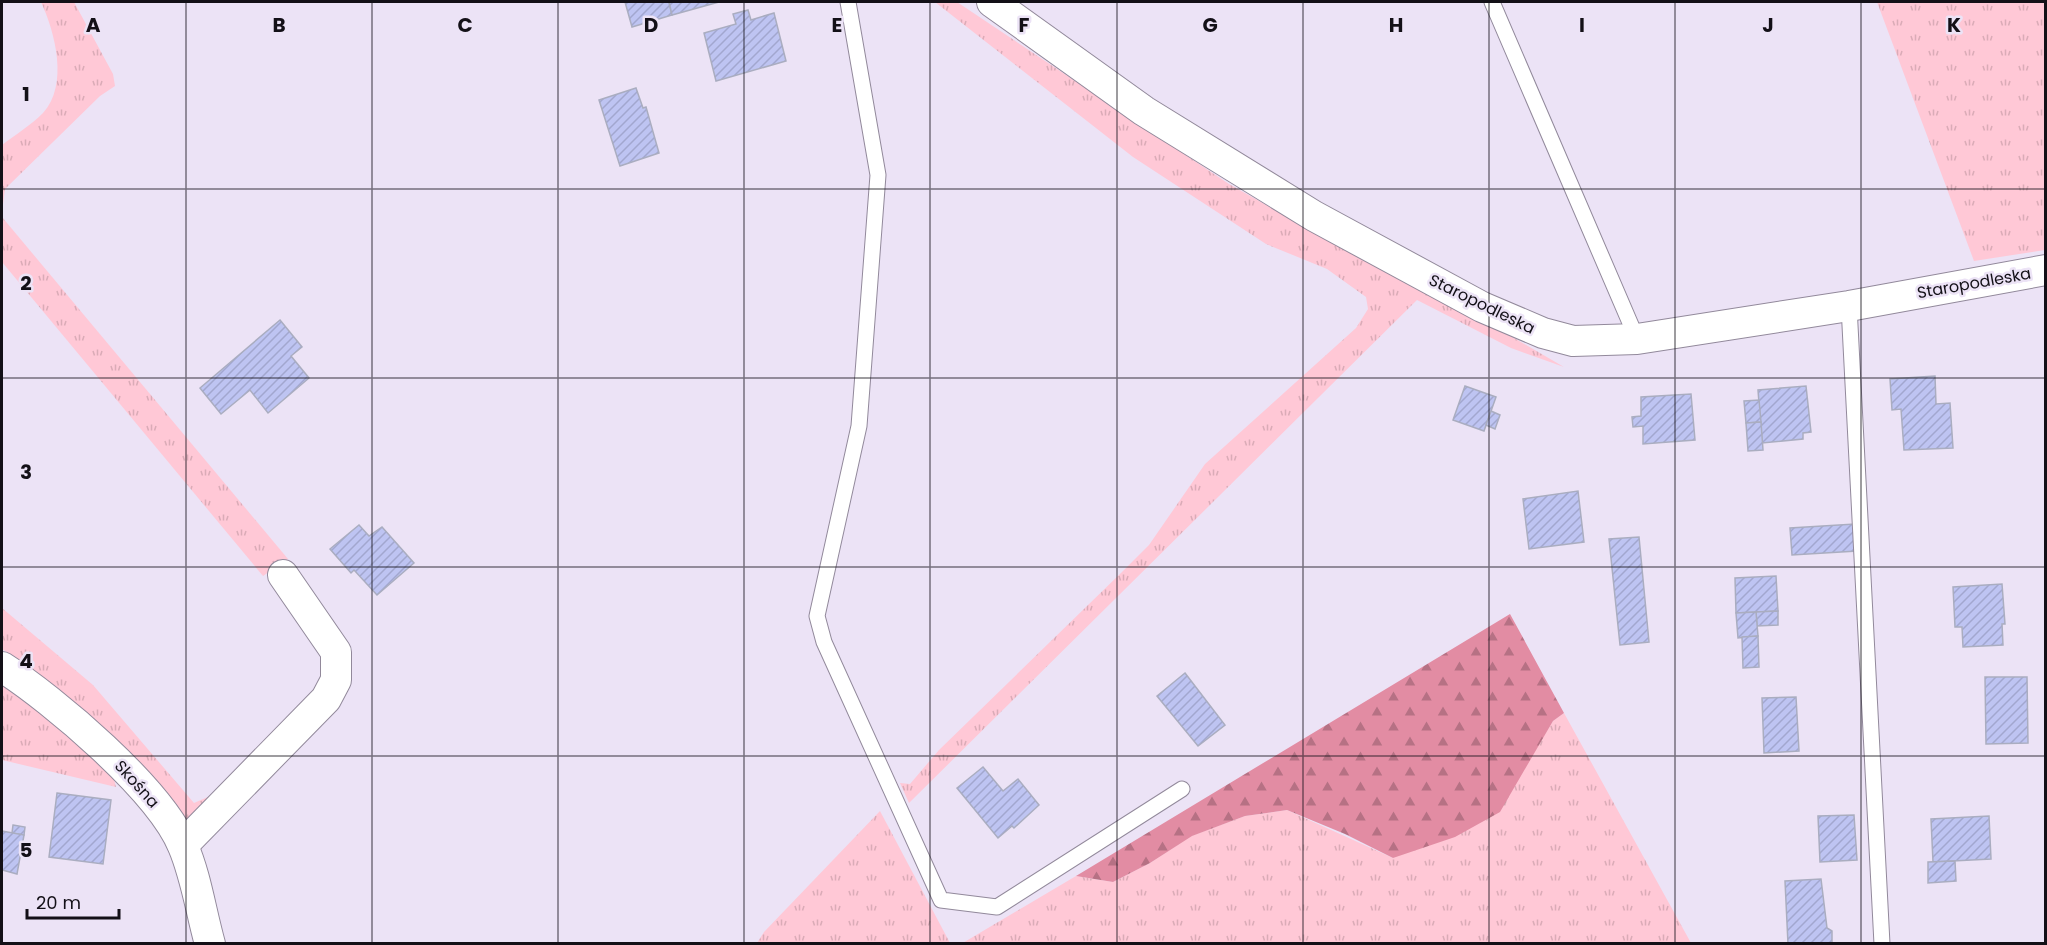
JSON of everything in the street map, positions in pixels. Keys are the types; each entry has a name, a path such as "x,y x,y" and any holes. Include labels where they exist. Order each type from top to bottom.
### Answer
{"street":[{"name":"Staropodleska","path":"992,2 1144,111 1314,216 1482,307 1543,333 1573,341 1637,339 1849,306 2046,270"},
{"path":"183,845 326,699 336,680 336,652 283,575"},
{"name":"Skośna","path":"2,667 23,681 116,760 161,811 183,845 210,944"}],"lane":[{"path":"848,2 878,175 859,426 817,616 824,642 941,900 997,908 1182,789"},
{"path":"1492,2 1637,339"},
{"path":"1849,306 1882,944"}],"green space":[{"path":"41,2 74,2 113,74 115,86 100,96 5,189 2,212 2,145 43,113 56,88 55,43"},
{"path":"935,2 957,2 1229,184 1383,271 1476,316 1564,367 1511,348 1417,300 909,803 900,783 910,784 939,750 1149,545 1205,464 1356,328 1368,309 1366,297 1327,269 1266,244 1133,157"},
{"path":"1877,2 2045,2 2045,250 1974,261"},
{"path":"2,217 288,559 263,576 2,262"},
{"path":"2,608 93,685 194,803 210,796 184,822 121,752 76,707 53,686 2,649"},
{"path":"1510,614 1564,713 1553,721 1500,812 1455,837 1393,858 1345,834 1287,810 1245,816 1192,836 1150,863 1113,882 1076,876"},
{"path":"2,682 25,697 112,772 116,787 2,760"},
{"path":"1564,713 1691,943 961,944 1076,876 1113,882 1150,863 1191,836 1245,816 1287,810 1393,858 1529,760 1553,721"},
{"path":"880,811 950,943 757,943 764,932"}],"building":[{"path":"625,2 669,2 672,15 632,27"},
{"path":"669,2 719,2 672,15"},
{"path":"748,10 751,20 774,13 786,61 716,81 704,33 736,24 733,14"},
{"path":"636,88 643,108 646,107 659,153 620,166 599,100"},
{"path":"280,320 302,347 291,356 309,378 268,413 250,390 221,414 200,388"},
{"path":"1935,376 1936,404 1950,403 1953,448 1904,450 1901,409 1892,410 1890,379"},
{"path":"1465,386 1496,397 1484,431 1453,420"},
{"path":"1806,386 1811,432 1803,433 1803,439 1762,443 1758,390"},
{"path":"1691,394 1695,440 1643,444 1643,426 1633,427 1632,417 1641,416 1641,397"},
{"path":"1759,400 1761,422 1746,423 1744,401"},
{"path":"1491,411 1500,415 1495,429 1486,425"},
{"path":"1761,422 1763,450 1748,451 1746,423"},
{"path":"1578,491 1584,542 1529,549 1523,499"},
{"path":"1855,524 1857,551 1792,555 1790,528"},
{"path":"359,525 369,536 382,527 414,563 377,595 354,570 351,573 330,549"},
{"path":"1639,537 1649,642 1620,645 1609,539"},
{"path":"1776,576 1778,611 1736,613 1735,578"},
{"path":"2002,584 2005,624 2002,624 2003,645 1963,647 1962,627 1955,627 1953,587"},
{"path":"1778,611 1778,625 1757,626 1756,612"},
{"path":"1756,612 1758,636 1738,638 1736,613"},
{"path":"1758,636 1759,667 1743,668 1742,637"},
{"path":"1185,673 1225,725 1198,746 1157,696"},
{"path":"1985,677 2027,677 2028,743 1986,744"},
{"path":"1796,697 1799,751 1764,753 1762,698"},
{"path":"983,767 1003,791 1018,779 1039,805 1014,828 1012,826 998,838 957,788"},
{"path":"57,793 111,800 103,864 49,857"},
{"path":"1854,815 1857,860 1820,862 1818,816"},
{"path":"1989,816 1991,859 1933,862 1931,819"},
{"path":"13,825 25,827 24,835 12,833"},
{"path":"2,831 24,835 17,874 2,870"},
{"path":"1955,861 1956,881 1928,883 1928,862"},
{"path":"1821,879 1827,928 1832,931 1832,944 1788,944 1785,881"}]}
